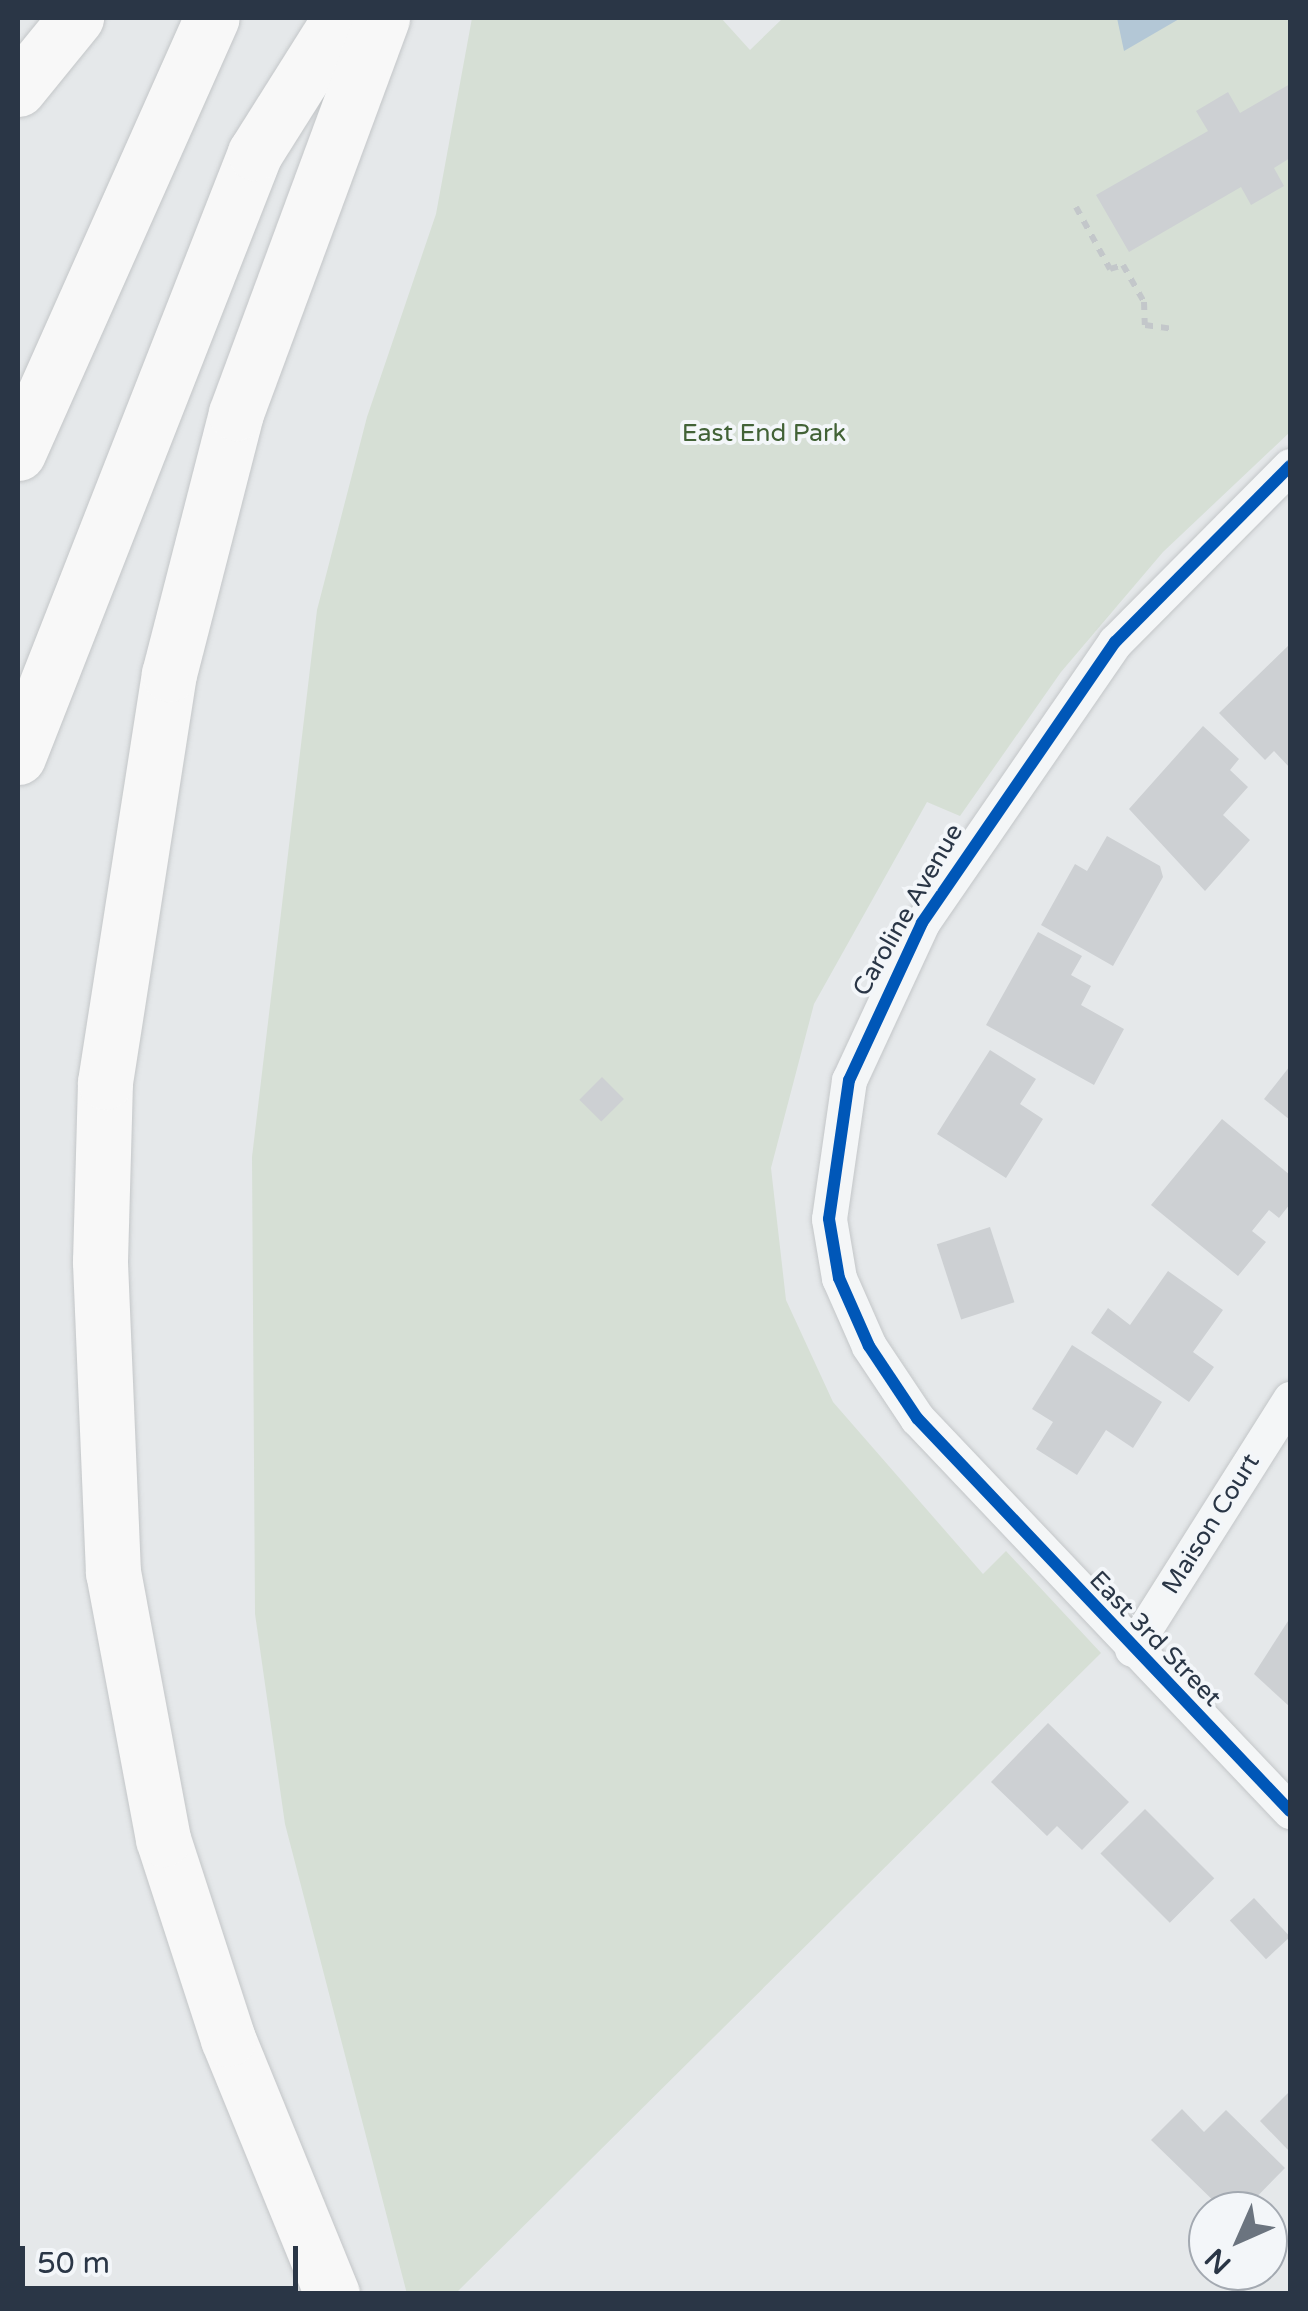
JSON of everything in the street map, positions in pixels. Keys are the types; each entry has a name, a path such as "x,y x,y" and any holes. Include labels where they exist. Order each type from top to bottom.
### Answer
{"highway":[{"path":"18,89 76,18"},
{"path":"18,453 212,18"},
{"path":"18,757 255,154 340,18"},
{"path":"332,2294 228,2039 163,1839 114,1573 100,1261 105,1082 169,674 236,413 382,18"}],"street":[{"name":"Caroline Avenue","path":"990,1497 918,1418 840,1278 829,1220 849,1080 922,923 1056,718 1170,579 1290,466"},
{"name":"Maison Court","path":"1132,1649 1290,1399"},
{"name":"East 3rd Street","path":"990,1497 1290,1811"}],"path":[{"path":"1076,207 1110,268 1122,265 1137,290 1145,326 1173,329"}],"green space":[{"name":"East End Park","path":"472,18 721,18 750,50 783,18 1290,18 1290,432 1163,552 1061,672 960,816 927,802 814,1004 771,1168 786,1300 833,1402 983,1574 1006,1551 1101,1653 456,2293 407,2294 285,1824 255,1614 252,1157 317,610 367,417 436,214"}],"water":[{"path":"1117,18 1178,18 1179,19 1124,51"}],"building":[{"path":"1290,84 1290,158 1274,168 1284,186 1251,205 1241,187 1129,252 1096,195 1208,131 1196,111 1228,92 1240,113"},
{"path":"1290,644 1290,768 1274,751 1265,760 1219,713"},
{"path":"1203,726 1239,759 1230,770 1248,787 1223,815 1250,840 1205,891 1129,809"},
{"path":"1107,836 1160,866 1163,877 1113,966 1041,925 1075,864 1087,871"},
{"path":"1038,932 1082,956 1071,975 1091,986 1081,1005 1124,1029 1094,1085 986,1025"},
{"path":"990,1050 1036,1079 1020,1104 1043,1119 1006,1178 937,1134"},
{"path":"1290,1066 1290,1120 1264,1099"},
{"path":"602,1077 624,1099 601,1122 579,1100"},
{"path":"1222,1119 1290,1175 1290,1204 1279,1218 1269,1210 1252,1231 1266,1242 1238,1276 1151,1205"},
{"path":"990,1227 1014,1302 961,1319 937,1244"},
{"path":"1168,1271 1223,1310 1193,1352 1214,1367 1189,1402 1091,1333 1108,1308 1130,1325"},
{"path":"1072,1345 1162,1402 1133,1448 1106,1430 1077,1475 1036,1449 1053,1422 1032,1409"},
{"path":"1290,1618 1290,1707 1254,1674"},
{"path":"1048,1723 1129,1802 1082,1850 1057,1826 1047,1836 991,1782"},
{"path":"1145,1809 1214,1878 1170,1923 1100,1854"},
{"path":"1254,1898 1290,1937 1266,1959 1230,1921"},
{"path":"1290,2091 1290,2152 1260,2121"},
{"path":"1182,2109 1204,2132 1226,2110 1285,2168 1263,2191 1203,2191 1151,2140"}],"cycle path":[{"path":"1290,466 1115,642 922,923 849,1080 829,1219 839,1278 869,1346 917,1418 1290,1811"}]}
